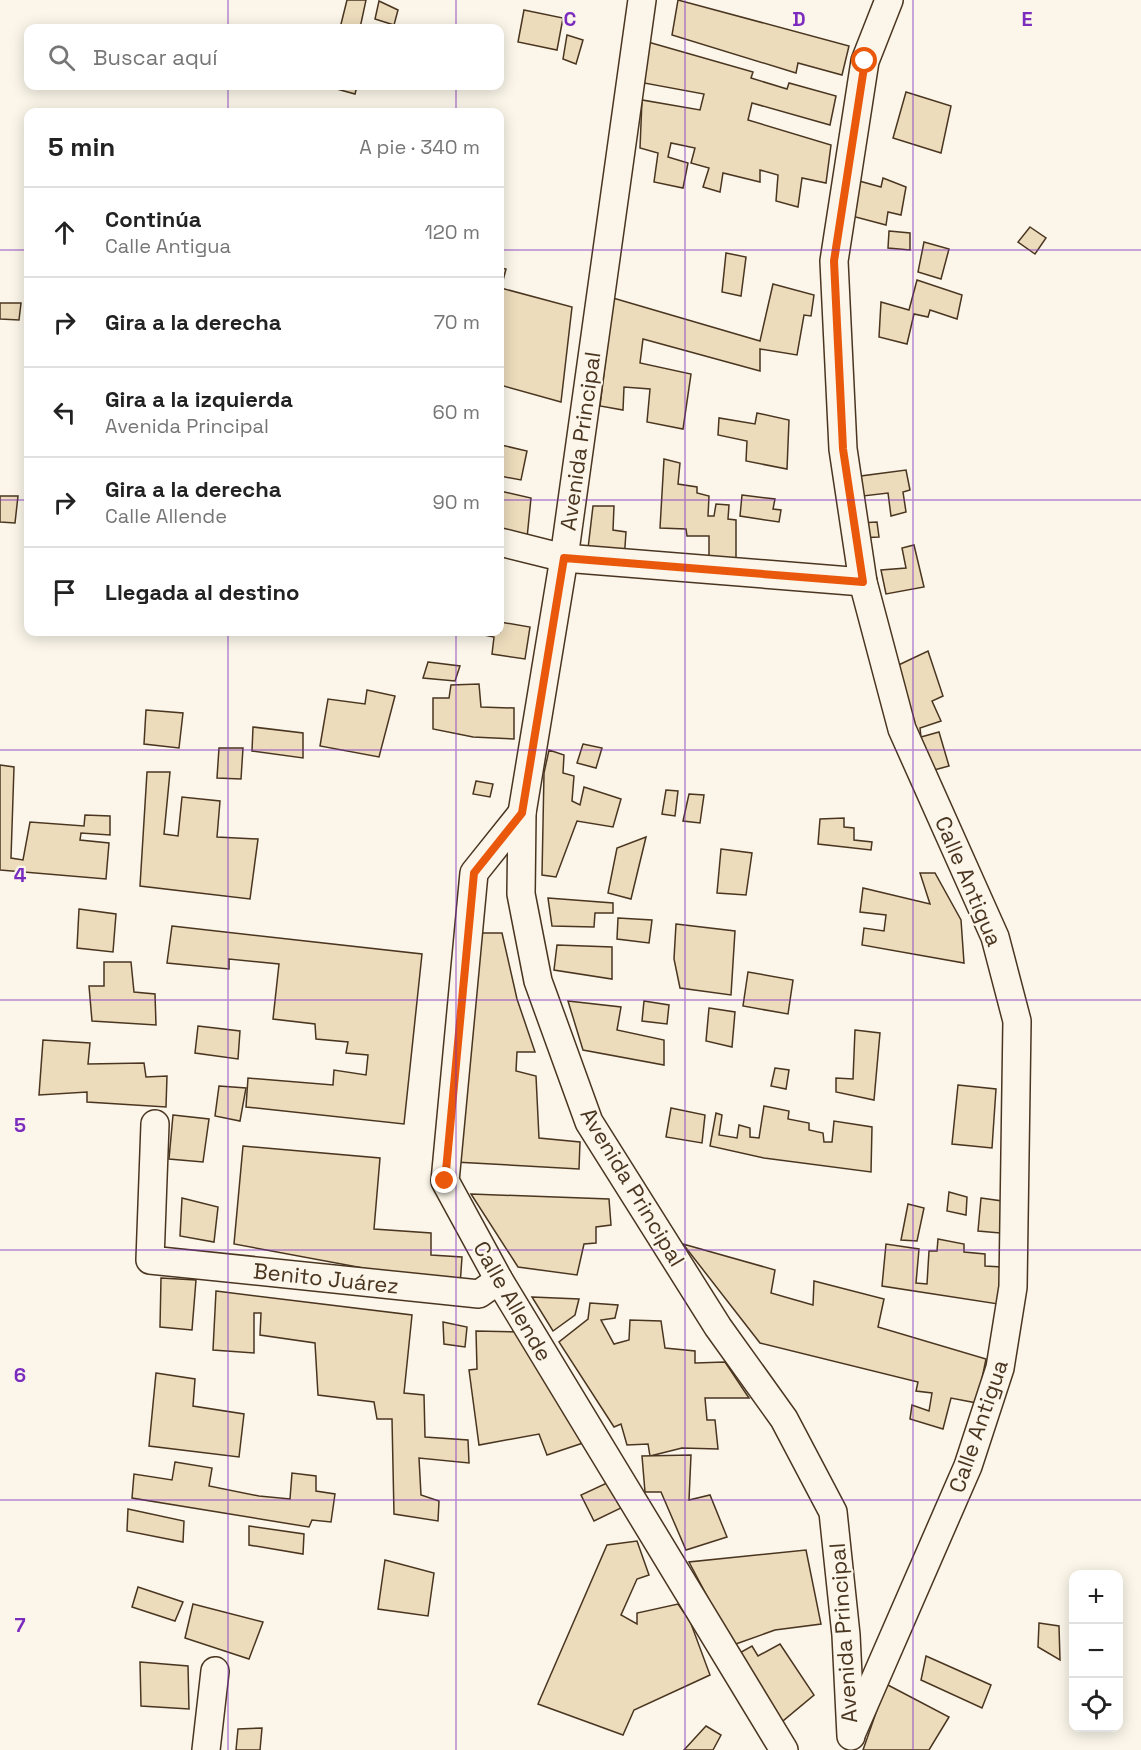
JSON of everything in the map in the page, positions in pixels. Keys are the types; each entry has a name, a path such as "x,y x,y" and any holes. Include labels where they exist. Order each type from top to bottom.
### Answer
{"street":[{"name":"Avenida Principal","path":"642,0 564,558 522,813 521,894 538,981 589,1122 718,1328 784,1419 833,1512 846,1635 847,1743"},
{"name":"Calle Antigua","path":"847,1743 968,1466 1000,1368 1013,1287 1017,1021 995,937 902,729 863,582 843,449 834,261 865,61 889,0"},
{"path":"504,543 564,558 863,582"},
{"name":"Calle Allende","path":"522,813 474,873 445,1181 499,1280 784,1750"},
{"name":"Benito Juárez","path":"155,1124 150,1260 479,1294 499,1280"},
{"path":"206,1750 215,1671"}],"building":[{"path":"347,0 366,0 361,24 341,24"},
{"path":"678,0 849,46 842,75 798,63 796,73 672,35"},
{"path":"379,1 398,10 394,24 375,19"},
{"path":"524,10 563,18 557,50 518,42"},
{"path":"567,35 583,40 576,64 563,59"},
{"path":"648,42 753,72 751,78 787,89 789,83 836,96 830,125 752,103 748,120 831,145 826,183 802,178 798,207 776,201 778,175 760,170 760,182 723,173 720,192 703,187 709,168 691,163 695,148 671,143 668,157 688,163 683,188 654,182 658,153 640,148 642,100 700,110 704,94 644,83"},
{"path":"340,90 356,90 355,94"},
{"path":"906,92 951,106 941,153 893,138"},
{"path":"883,178 906,187 901,215 888,212 886,225 848,215 852,179 881,187"},
{"path":"1030,227 1046,238 1035,254 1018,242"},
{"path":"889,231 910,233 910,250 888,248"},
{"path":"924,242 949,249 941,279 918,272"},
{"path":"726,253 746,257 741,296 722,292"},
{"path":"917,280 962,295 957,319 930,310 928,317 914,314 907,344 879,337 881,302 909,310"},
{"path":"773,284 814,295 811,316 804,315 797,355 760,349 760,371 643,339 640,363 691,374 683,429 647,422 650,389 624,387 623,410 600,406 613,298 760,341"},
{"path":"504,289 572,307 561,402 504,386"},
{"path":"0,303 21,303 19,320 0,319"},
{"path":"757,413 789,420 787,469 746,461 747,441 718,435 719,418 755,424"},
{"path":"504,446 527,451 521,480 504,477"},
{"path":"664,459 680,463 678,484 697,487 697,493 709,496 708,516 714,516 716,504 729,505 728,519 736,520 736,570 709,565 709,536 687,536 686,529 660,528"},
{"path":"906,470 910,490 903,492 906,512 891,516 888,493 863,496 861,476"},
{"path":"504,492 531,498 527,538 504,532"},
{"path":"742,495 775,499 773,509 781,510 779,522 740,516"},
{"path":"0,496 18,496 15,523 0,522"},
{"path":"593,506 614,506 613,530 626,532 624,561 587,557"},
{"path":"877,522 879,537 858,538 858,523"},
{"path":"914,545 924,587 886,594 881,570 906,568 902,548"},
{"path":"504,623 530,627 525,659 492,654 494,637 489,636 504,636"},
{"path":"928,651 943,696 932,701 941,721 920,728 921,737 939,732 949,766 923,773 888,670"},
{"path":"428,662 460,666 455,681 423,678"},
{"path":"479,684 481,707 514,708 514,739 473,737 433,729 433,698 449,698 451,685"},
{"path":"367,690 395,696 379,757 320,746 328,699 365,704"},
{"path":"146,710 183,713 179,748 144,744"},
{"path":"253,727 303,733 303,758 252,751"},
{"path":"583,744 602,748 596,768 577,763"},
{"path":"219,748 243,748 241,779 217,778"},
{"path":"549,750 564,755 563,773 574,776 572,801 580,805 584,787 621,799 613,827 577,821 556,877 542,875 544,773"},
{"path":"0,765 14,767 11,858 23,860 30,822 84,826 85,815 110,816 110,835 81,833 80,840 109,843 106,879 0,870"},
{"path":"147,772 170,772 164,834 178,836 182,797 220,801 217,837 258,839 250,899 140,886"},
{"path":"476,781 493,784 490,797 473,794"},
{"path":"666,790 678,791 675,816 662,814"},
{"path":"689,794 704,795 700,823 683,821"},
{"path":"844,818 844,827 854,828 854,840 872,842 871,850 818,844 820,819"},
{"path":"646,837 631,899 608,893 617,848"},
{"path":"721,849 752,853 746,895 717,893"},
{"path":"920,873 935,873 961,920 964,963 862,945 864,928 884,931 886,915 860,912 863,888 930,904"},
{"path":"548,898 613,903 613,913 595,913 594,927 552,926"},
{"path":"79,909 116,914 113,952 77,948"},
{"path":"618,918 652,920 649,943 617,939"},
{"path":"676,924 735,931 731,995 680,988 674,959"},
{"path":"172,926 422,954 404,1124 246,1107 248,1078 333,1085 334,1070 366,1075 368,1055 346,1053 348,1042 316,1039 315,1024 273,1019 279,964 229,959 229,969 167,963"},
{"path":"473,933 502,933 517,999 535,1052 517,1052 516,1071 536,1076 539,1138 580,1142 579,1169 455,1162"},
{"path":"557,945 612,947 612,979 554,970"},
{"path":"104,962 131,962 134,992 155,994 156,1025 92,1021 89,986 104,986"},
{"path":"748,972 793,980 788,1014 743,1006"},
{"path":"568,1001 621,1007 617,1030 664,1040 664,1065 583,1050"},
{"path":"644,1001 669,1005 667,1024 642,1021"},
{"path":"709,1008 735,1012 732,1047 706,1041"},
{"path":"198,1026 240,1031 238,1059 195,1053"},
{"path":"855,1030 880,1033 874,1100 836,1092 836,1078 853,1079"},
{"path":"43,1040 90,1043 88,1064 144,1063 146,1077 167,1076 166,1107 87,1102 87,1092 39,1095"},
{"path":"775,1068 789,1070 786,1089 771,1086"},
{"path":"958,1085 996,1089 992,1148 952,1144"},
{"path":"219,1086 246,1088 240,1121 215,1116"},
{"path":"764,1106 789,1111 788,1119 809,1123 809,1130 823,1133 824,1142 832,1142 834,1121 872,1127 871,1172 764,1158 710,1146 716,1113 722,1115 719,1135 737,1138 739,1125 750,1128 750,1137 759,1138"},
{"path":"671,1108 705,1115 702,1143 666,1137"},
{"path":"173,1115 209,1119 203,1162 169,1159"},
{"path":"243,1146 380,1158 374,1229 431,1233 431,1255 462,1257 460,1286 234,1244"},
{"path":"949,1192 967,1197 966,1215 947,1211"},
{"path":"471,1194 609,1199 611,1225 596,1227 596,1243 584,1244 577,1275 518,1267"},
{"path":"182,1198 218,1207 214,1242 180,1236"},
{"path":"981,1198 1002,1201 1000,1233 978,1231"},
{"path":"908,1204 924,1208 917,1241 901,1240"},
{"path":"938,1239 964,1244 964,1252 985,1254 985,1266 1002,1267 998,1304 882,1286 886,1244 919,1249 916,1283 927,1284 929,1251 937,1251"},
{"path":"683,1244 775,1270 771,1293 813,1305 814,1281 884,1299 878,1327 986,1359 977,1403 951,1398 943,1429 910,1419 912,1405 929,1411 932,1393 916,1391 918,1382 760,1343"},
{"path":"161,1278 196,1280 192,1330 160,1327"},
{"path":"216,1291 412,1315 404,1393 424,1395 425,1437 468,1440 469,1463 419,1458 421,1495 439,1501 438,1521 394,1514 392,1419 377,1419 374,1402 318,1395 315,1343 260,1335 261,1313 254,1313 254,1353 213,1350"},
{"path":"532,1297 579,1299 575,1315 553,1331"},
{"path":"590,1303 618,1305 615,1318 601,1320 614,1344 629,1340 630,1320 661,1321 665,1348 695,1351 695,1363 725,1362 749,1398 705,1398 707,1420 715,1420 718,1449 682,1448 650,1456 648,1444 627,1445 621,1424 614,1427 559,1342 588,1319"},
{"path":"443,1322 467,1327 465,1347 444,1344"},
{"path":"476,1331 527,1332 583,1443 547,1455 539,1434 479,1445 469,1370 477,1369"},
{"path":"156,1373 195,1379 193,1406 244,1414 239,1457 149,1446"},
{"path":"691,1455 689,1500 710,1495 727,1537 686,1550 661,1492 645,1492 642,1456"},
{"path":"175,1462 212,1468 209,1486 259,1496 290,1499 292,1473 316,1476 316,1491 335,1494 331,1522 312,1520 309,1527 132,1498 134,1474 172,1480"},
{"path":"609,1482 621,1508 594,1521 581,1495"},
{"path":"128,1509 184,1521 183,1542 127,1531"},
{"path":"249,1526 304,1534 303,1554 249,1545"},
{"path":"637,1541 649,1575 637,1579 621,1615 637,1624 637,1613 678,1604 690,1621 710,1675 634,1710 623,1735 538,1704 607,1545"},
{"path":"806,1550 821,1624 775,1630 733,1645 689,1562"},
{"path":"385,1560 434,1573 428,1616 378,1609"},
{"path":"138,1587 183,1602 175,1621 132,1607"},
{"path":"193,1604 263,1622 249,1659 185,1638"},
{"path":"1039,1623 1059,1626 1060,1660 1038,1647"},
{"path":"780,1644 814,1695 778,1725 736,1655 752,1646 758,1656"},
{"path":"926,1656 991,1685 982,1708 921,1680"},
{"path":"140,1662 188,1666 189,1709 141,1706"},
{"path":"886,1684 949,1717 929,1750 863,1750"},
{"path":"706,1726 721,1735 713,1750 684,1750"},
{"path":"262,1728 260,1750 236,1750 238,1729"}],"route":[{"path":"445,1181 474,873 522,813 564,558 863,582 843,449 834,261 865,61"}]}
